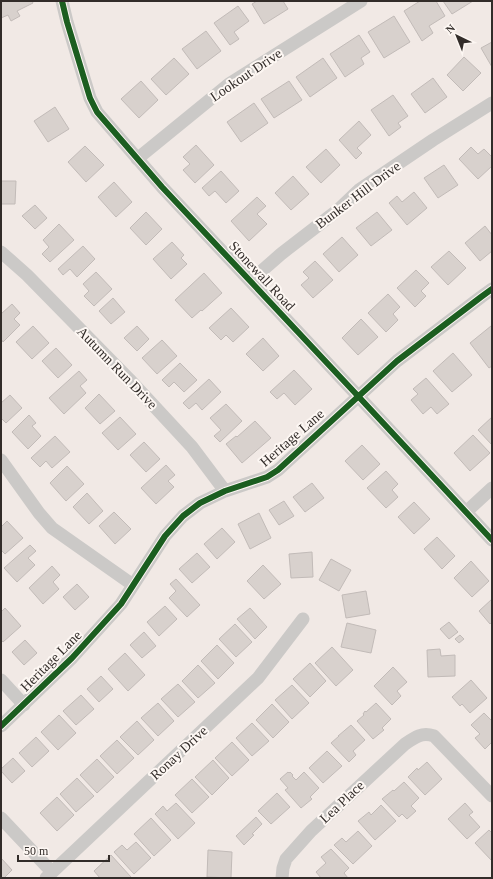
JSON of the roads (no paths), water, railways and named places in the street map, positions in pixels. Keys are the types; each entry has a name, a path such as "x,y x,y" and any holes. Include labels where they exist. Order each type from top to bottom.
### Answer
{"street":[{"name":"Stonewall Road","path":"62,1 90,98 97,112 162,187 492,540"},
{"name":"Lookout Drive","path":"137,159 229,84 361,1"},
{"name":"Bunker Hill Drive","path":"250,281 281,254 338,210 359,190 433,140 492,103"},
{"name":"Autumn Run Drive","path":"1,252 27,275 140,390 192,447 225,491"},
{"name":"Heritage Lane","path":"1,726 72,658 121,604 165,536 183,516 200,503 225,491 267,477 278,470 397,361 492,289"},
{"path":"1,460 52,528 133,585"},
{"path":"466,512 492,488"},
{"name":"Ronay Drive","path":"49,875 258,678 303,619"},
{"path":"1,680 24,705"},
{"name":"Lea Place","path":"282,878 286,859 311,831 405,744 417,736 429,734 434,736 492,796"},
{"path":"1,818 49,875"}]}
